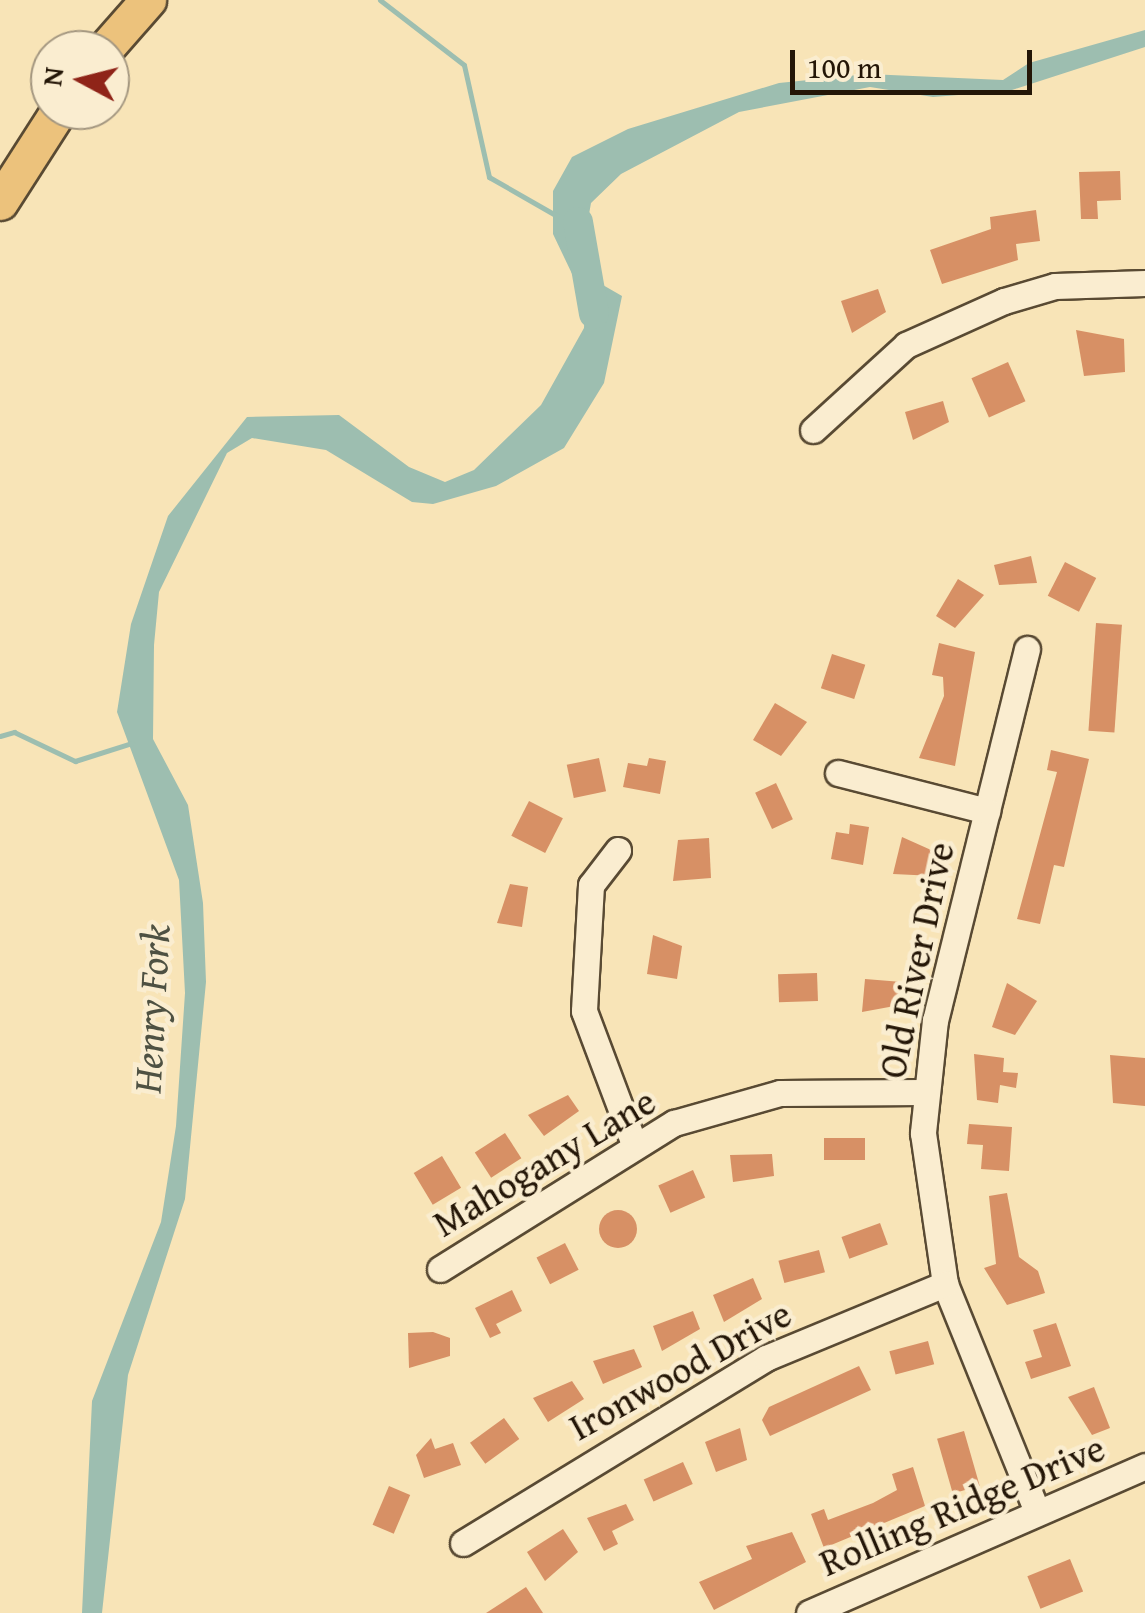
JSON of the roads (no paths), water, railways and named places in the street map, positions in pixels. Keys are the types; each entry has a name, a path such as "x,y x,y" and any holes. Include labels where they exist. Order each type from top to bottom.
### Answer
{"highway":[{"path":"122,30 148,0"},
{"path":"0,202 46,130"}],"street":[{"path":"813,430 906,345 1004,300 1055,286 1145,284"},
{"name":"Old River Drive","path":"1027,649 923,1092 925,1182 945,1284 1037,1512"},
{"path":"838,773 987,811"},
{"path":"618,850 591,885 584,1010 634,1144"},
{"name":"Mahogany Lane","path":"440,1269 634,1144 780,1093 923,1092"},
{"name":"Ironwood Drive","path":"463,1543 766,1358 945,1284"},
{"name":"Rolling Ridge Drive","path":"809,1613 1145,1466"}],"waterway":[{"path":"380,0 464,65 489,177 557,216"},
{"name":"Henry Fork","path":"578,222 594,314"},
{"path":"0,736 14,732 75,761 132,743"}]}
